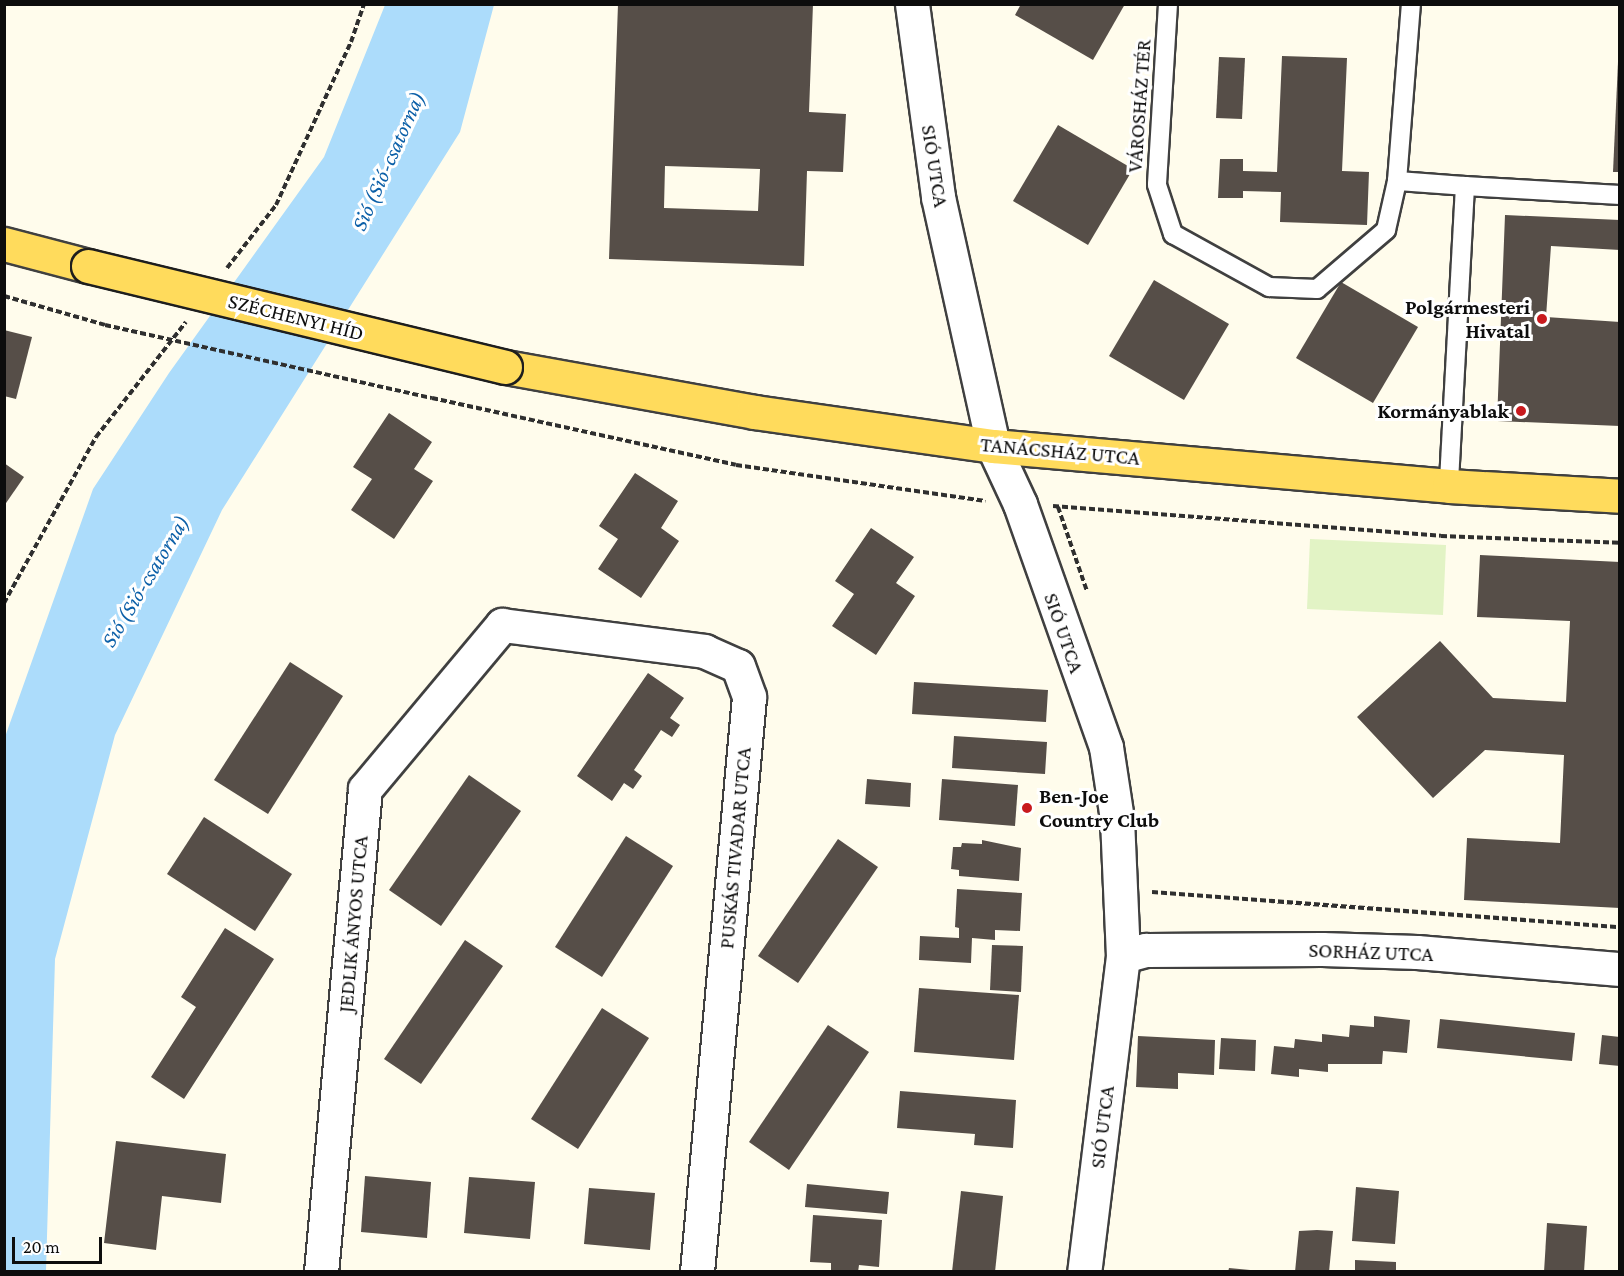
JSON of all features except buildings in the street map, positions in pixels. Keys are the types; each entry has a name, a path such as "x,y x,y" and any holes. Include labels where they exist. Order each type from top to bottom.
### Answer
{"main road":[{"name":"SZÉCHENYI HÍD","path":"4,244 505,367"},
{"name":"TANÁCSHÁZ UTCA","path":"505,367 754,412 993,446 1449,486 1620,496"}],"street":[{"name":"SIÓ UTCA","path":"912,4 938,197 993,446 1020,504 1106,747 1117,819 1123,956 1084,1272"},
{"name":"JEDLIK ÁNYOS UTCA","path":"321,1272 365,789 502,625"},
{"name":"PUSKÁS TIVADAR UTCA","path":"502,625 704,651 738,666 749,697 697,1272"},
{"name":"SORHÁZ UTCA","path":"1123,956 1146,950 1322,949 1417,952 1620,969"}],"lane":[{"name":"VÁROSHÁZ TÉR","path":"1168,4 1157,185 1173,234 1269,287 1317,289 1386,231 1397,181 1411,4"},
{"path":"1397,181 1620,195"},
{"path":"1449,486 1465,186"}],"path":[{"path":"4,296 105,325 432,398"},
{"path":"1058,507 1091,601"},
{"path":"1145,892 1620,927"}],"green space":[{"path":"1310,539 1446,545 1443,615 1307,609"}],"water":[{"name":"Sió (Sió-csatorna)","path":"385,5 494,5 460,132 222,510 115,735 55,959 46,1271 5,1272 5,737 93,489 169,373 324,157"}],"place":[{"name":"Polgármesteri Hivatal","path":"1542,319"},
{"name":"Kormányablak","path":"1521,411"},
{"name":"Ben-Joe Country Club","path":"1027,808"}]}
